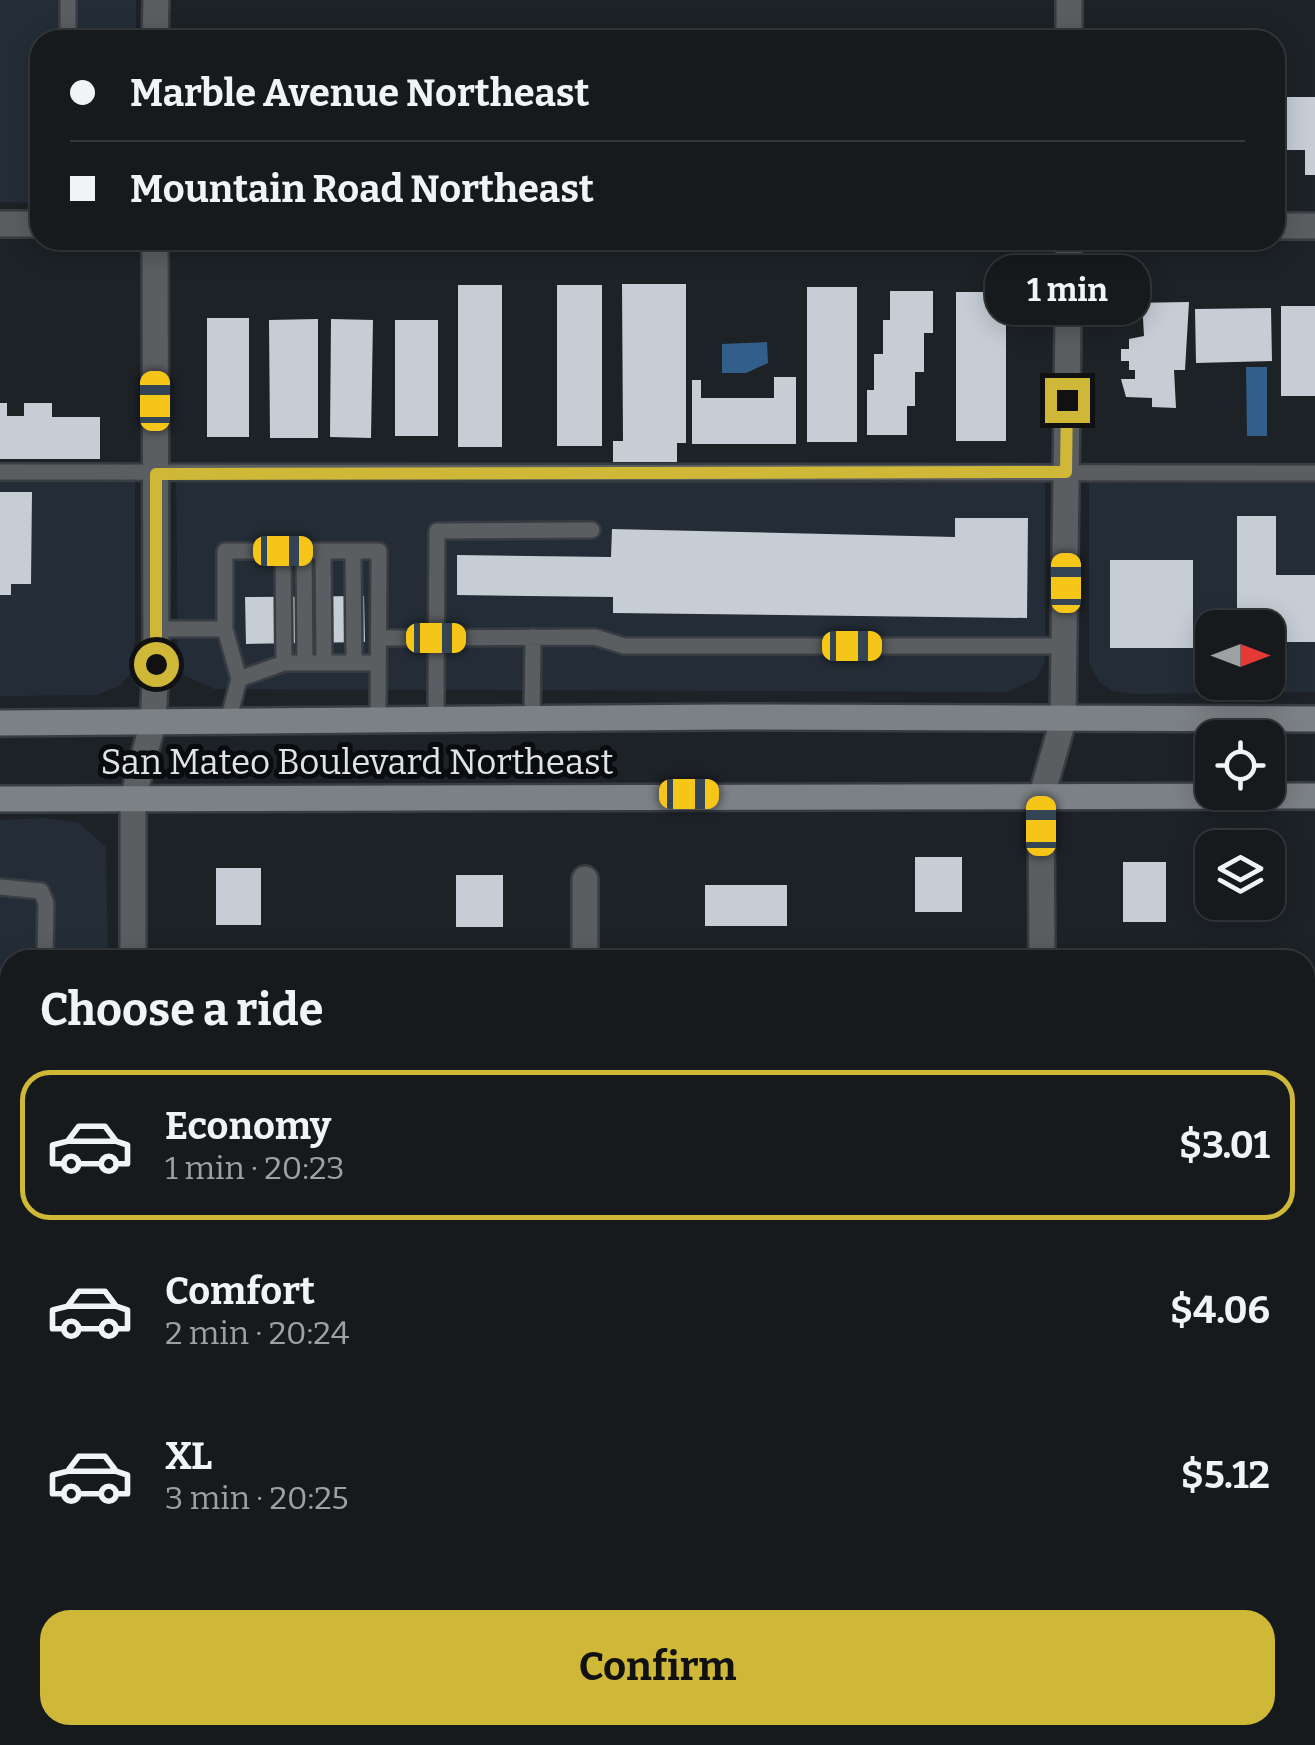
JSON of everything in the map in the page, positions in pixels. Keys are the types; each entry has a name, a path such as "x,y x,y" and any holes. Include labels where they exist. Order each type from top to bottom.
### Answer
{"main road":[{"name":"San Mateo Boulevard Northeast","path":"0,723 1315,719"},
{"name":"San Mateo Boulevard Northeast","path":"0,800 1315,796"}],"street":[{"path":"156,0 156,30"},
{"path":"1068,0 1068,30"},
{"path":"0,224 30,224"},
{"path":"1285,226 1315,226"},
{"path":"132,950 133,798 153,722 155,250"},
{"path":"1042,950 1041,798 1064,721 1068,250"},
{"path":"585,879 586,950"}],"lane":[{"path":"68,0 68,30"},
{"path":"0,472 1315,472"},
{"path":"436,720 437,531 592,530"},
{"path":"228,721 238,679 225,629 225,550 379,552 378,720"},
{"path":"283,551 284,663"},
{"path":"304,551 306,663"},
{"path":"322,551 324,662"},
{"path":"353,552 354,663"},
{"path":"154,629 225,629"},
{"path":"532,719 533,637"},
{"path":"379,638 594,637 624,646 1065,646"},
{"path":"238,679 284,663 378,663"},
{"path":"0,887 40,890 46,902 45,950"}],"shaded area":[{"path":"0,0 136,0 136,30 30,30 30,203 0,202"},
{"path":"1045,465 1045,661 1037,678 1008,692 214,689 184,675 178,657 176,468"},
{"path":"1089,465 1315,465 1315,692 1285,692 1285,610 1195,610 1195,693 1133,694 1112,691 1099,682 1089,663"},
{"path":"0,467 135,467 135,638 132,672 119,686 97,695 0,696"},
{"path":"44,818 79,823 106,847 108,950 0,950 0,820"}],"water":[{"path":"767,342 768,363 746,373 722,373 722,344"},
{"path":"1246,367 1267,367 1267,436 1247,436"}],"building":[{"path":"1285,97 1315,97 1315,175 1305,175 1305,150 1285,150"},
{"path":"622,284 686,284 686,443 677,443 677,462 613,462 613,441 623,441"},
{"path":"458,285 502,285 502,447 458,447"},
{"path":"557,285 602,285 602,446 557,446"},
{"path":"807,287 857,287 857,442 807,442"},
{"path":"890,291 933,291 933,333 924,333 924,372 915,372 915,406 907,406 907,435 867,435 867,390 874,390 874,354 883,354 883,320 890,320"},
{"path":"956,292 1006,292 1006,441 956,441"},
{"path":"1189,302 1185,370 1174,370 1176,408 1152,407 1152,398 1126,397 1121,379 1135,379 1135,370 1129,370 1129,361 1121,361 1121,349 1129,349 1129,339 1144,336 1143,318 1128,312 1128,303"},
{"path":"1281,306 1315,306 1315,396 1281,396"},
{"path":"1271,308 1272,361 1196,363 1195,309"},
{"path":"207,318 249,318 249,437 207,437"},
{"path":"318,319 318,438 270,438 269,320"},
{"path":"331,319 373,320 371,438 330,437"},
{"path":"395,320 438,320 438,436 395,436"},
{"path":"774,377 796,377 796,444 692,444 692,380 701,380 701,398 774,398"},
{"path":"0,403 7,403 7,416 24,416 24,403 52,403 52,417 100,417 100,459 0,459"},
{"path":"0,492 32,492 31,584 11,584 11,595 0,595"},
{"path":"1237,516 1276,516 1276,575 1315,575 1315,642 1285,642 1285,610 1237,610"},
{"path":"955,518 1028,518 1027,618 613,613 613,597 457,595 457,555 611,557 612,529 955,537"},
{"path":"1110,560 1193,560 1193,648 1110,648"},
{"path":"364,596 365,642 246,644 245,597"},
{"path":"915,857 962,857 962,912 915,912"},
{"path":"1123,862 1166,862 1166,922 1123,922"},
{"path":"216,868 261,868 261,925 216,925"},
{"path":"456,875 503,875 503,927 456,927"},
{"path":"705,885 787,885 787,926 705,926"}],"route":[{"path":"156,664 156,474 1066,472 1067,400"}]}
